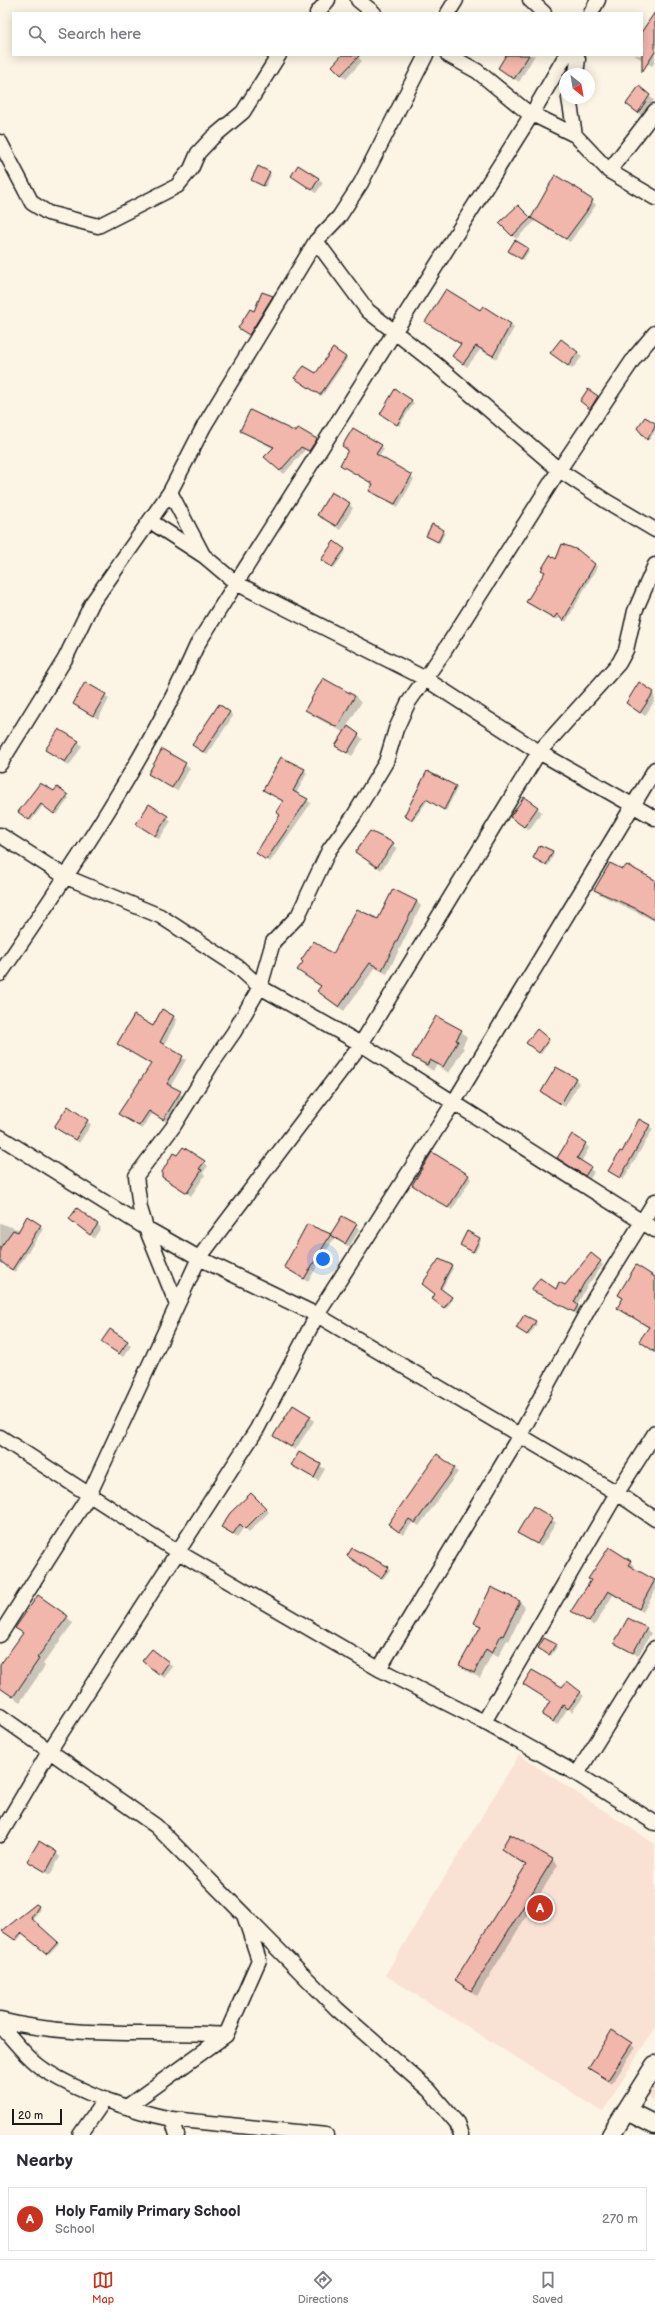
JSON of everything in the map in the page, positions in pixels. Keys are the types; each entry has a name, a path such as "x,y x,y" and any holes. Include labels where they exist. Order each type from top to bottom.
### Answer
{"street":[{"path":"318,12 328,0"},
{"path":"358,0 373,12"},
{"path":"449,12 456,0"},
{"path":"530,0 543,12"},
{"path":"592,12 598,0"},
{"path":"0,142 32,203 48,213 98,226 177,186 191,169 198,153 217,134 243,112 278,56"},
{"path":"0,764 65,659 92,603 170,492 204,426 316,241 339,217 360,183 376,156 426,56"},
{"path":"450,56 477,72 526,111 575,135 609,171 655,198"},
{"path":"0,974 66,877 174,696 197,645 532,114 565,56"},
{"path":"576,56 578,59 577,68"},
{"path":"570,104 575,135"},
{"path":"609,171 655,110"},
{"path":"316,241 368,311 522,436 559,470 606,501 655,530"},
{"path":"177,1305 146,1228 140,1208 136,1176 173,1126 211,1065 234,1032 260,987 273,942 298,916 329,850 353,817 386,762 396,729 408,703 424,678 443,653 559,470 635,357 655,333"},
{"path":"170,492 204,556"},
{"path":"150,521 204,556 236,583 424,678 539,752 655,818"},
{"path":"0,1635 89,1495 199,1258 361,1044 539,752 619,663 626,650 635,611 655,565"},
{"path":"0,1835 50,1750 256,1429 317,1315 454,1102 655,769"},
{"path":"0,835 66,877 160,916 238,967 260,987 361,1044 655,1230"},
{"path":"0,1137 146,1228 199,1258 317,1315 617,1493 655,1519"},
{"path":"379,1669 520,1435 594,1299 655,1201"},
{"path":"484,1722 617,1493 655,1433"},
{"path":"0,1437 178,1552 379,1669 484,1722 578,1774 655,1823"},
{"path":"578,1774 655,1648"},
{"path":"0,1716 156,1826 338,2009 429,2090 457,2124 461,2135"},
{"path":"128,2106 226,2035 258,1960 244,1914"},
{"path":"0,2020 56,2031 104,2034 182,2032 226,2035"},
{"path":"0,2025 45,2070 105,2098 151,2115 234,2131 326,2135"},
{"path":"611,2135 655,2065"},
{"path":"80,2135 105,2098"},
{"path":"627,2111 655,2125"},
{"path":"172,2119 177,2135"}],"shaded area":[{"path":"519,1755 655,1844 655,2027 603,2112 385,1975"},
{"path":"655,2082 655,2101 647,2096"}],"building":[{"path":"655,12 655,52 642,72 643,56 643,30"},
{"path":"341,56 359,56 341,75 332,66"},
{"path":"505,56 528,56 514,79 498,68"},
{"path":"639,86 650,95 638,113 626,104"},
{"path":"298,165 319,178 312,190 291,176"},
{"path":"258,166 270,172 263,186 251,180"},
{"path":"555,175 593,200 566,239 531,218"},
{"path":"518,205 531,218 512,236 499,223"},
{"path":"515,240 528,248 521,259 508,251"},
{"path":"446,289 480,310 483,306 511,324 493,356 476,346 463,364 452,356 461,344 425,322"},
{"path":"262,292 273,296 249,335 238,328 250,309 254,311"},
{"path":"561,339 578,352 568,366 550,353"},
{"path":"333,348 346,357 320,395 294,378 304,366 316,373"},
{"path":"395,389 412,400 397,425 380,414"},
{"path":"588,389 598,396 590,409 580,401"},
{"path":"250,410 296,432 298,428 317,439 309,451 301,447 280,471 264,457 274,447 240,431"},
{"path":"645,417 655,423 655,427 647,440 637,428"},
{"path":"353,428 382,445 376,454 412,475 395,504 369,491 373,484 340,465 348,450 342,446"},
{"path":"331,492 350,503 336,526 317,515"},
{"path":"432,524 444,530 438,542 426,536"},
{"path":"334,541 345,549 332,567 321,560"},
{"path":"562,544 578,550 595,564 563,621 557,614 554,618 526,602 545,572 541,570 550,555 556,559"},
{"path":"323,678 355,696 337,727 305,710"},
{"path":"85,682 106,694 93,716 73,704"},
{"path":"639,682 654,692 640,713 626,703"},
{"path":"219,704 230,712 203,752 192,745"},
{"path":"348,726 359,734 347,753 335,746"},
{"path":"59,729 79,741 65,762 45,750"},
{"path":"162,749 186,763 172,788 148,774"},
{"path":"281,757 305,769 293,791 308,799 266,860 256,853 280,815 276,812 283,801 263,790"},
{"path":"427,771 456,786 444,810 426,799 411,820 404,816"},
{"path":"40,783 54,791 57,787 68,795 54,814 41,804 29,820 18,812"},
{"path":"524,797 538,807 524,827 510,817"},
{"path":"149,804 168,816 155,836 136,824"},
{"path":"370,831 394,843 377,867 355,852"},
{"path":"540,845 553,851 546,865 533,858"},
{"path":"610,863 622,869 627,865 655,880 655,920 637,909 594,890"},
{"path":"393,889 417,901 382,970 370,963 339,1007 317,991 321,986 297,970 303,962 301,960 314,941 333,954 357,909 378,919"},
{"path":"162,1009 174,1016 160,1042 183,1056 167,1084 181,1091 163,1120 149,1111 139,1126 118,1114 151,1064 117,1044 134,1015 153,1026"},
{"path":"436,1016 462,1030 456,1040 458,1041 443,1067 430,1060 427,1065 412,1057"},
{"path":"537,1029 549,1039 539,1053 526,1043"},
{"path":"556,1067 576,1078 561,1104 541,1092"},
{"path":"68,1106 88,1120 75,1140 54,1127"},
{"path":"639,1119 650,1125 620,1178 608,1171 620,1151 622,1152"},
{"path":"572,1134 586,1143 577,1158 591,1167 585,1176 557,1158"},
{"path":"183,1147 205,1161 199,1169 202,1170 187,1193 162,1177 162,1172 173,1153 177,1155"},
{"path":"432,1152 469,1175 448,1208 412,1185"},
{"path":"77,1208 98,1224 90,1235 69,1219"},
{"path":"27,1216 41,1225 12,1270 0,1261 0,1248 13,1230 18,1232"},
{"path":"342,1216 357,1224 345,1244 330,1235"},
{"path":"307,1224 331,1234 304,1279 284,1267"},
{"path":"467,1231 480,1238 473,1252 460,1245"},
{"path":"591,1253 601,1261 584,1283 574,1302 578,1305 574,1312 531,1290 540,1278 556,1289 559,1282 565,1285"},
{"path":"439,1259 452,1265 440,1288 452,1297 444,1308 432,1299 435,1294 422,1284"},
{"path":"636,1265 655,1277 655,1352 639,1341 649,1327 617,1308 623,1298 618,1295"},
{"path":"524,1315 536,1321 527,1335 516,1328"},
{"path":"110,1329 128,1341 119,1354 101,1342"},
{"path":"293,1405 311,1416 291,1447 273,1436"},
{"path":"299,1452 321,1464 314,1478 291,1465"},
{"path":"437,1454 455,1468 415,1523 409,1519 399,1532 388,1524"},
{"path":"251,1493 266,1508 245,1529 240,1524 233,1534 221,1527 230,1513"},
{"path":"533,1506 553,1518 537,1544 517,1533"},
{"path":"609,1547 631,1561 628,1565 655,1580 639,1609 608,1591 589,1622 571,1611 591,1580 588,1579"},
{"path":"352,1548 389,1567 381,1578 347,1556"},
{"path":"491,1587 520,1601 503,1636 501,1635 492,1653 486,1649 474,1673 459,1665 481,1626 474,1623"},
{"path":"38,1595 68,1616 37,1658 39,1659 13,1697 0,1688 0,1665 23,1633 15,1628"},
{"path":"628,1618 647,1628 633,1653 614,1643"},
{"path":"544,1638 556,1644 549,1655 538,1648"},
{"path":"152,1649 169,1662 160,1675 142,1661"},
{"path":"532,1670 562,1687 567,1681 581,1692 568,1709 563,1705 553,1722 542,1715 550,1701 523,1684"},
{"path":"510,1834 553,1859 471,1991 455,1980 526,1865 501,1849"},
{"path":"39,1841 57,1852 46,1872 27,1861"},
{"path":"36,1904 39,1906 31,1918 58,1942 47,1954 21,1933 15,1940 2,1931"},
{"path":"612,2030 632,2043 608,2080 588,2068"}],"place":[{"name":"Holy Family Primary School","path":"540,1908"}]}
